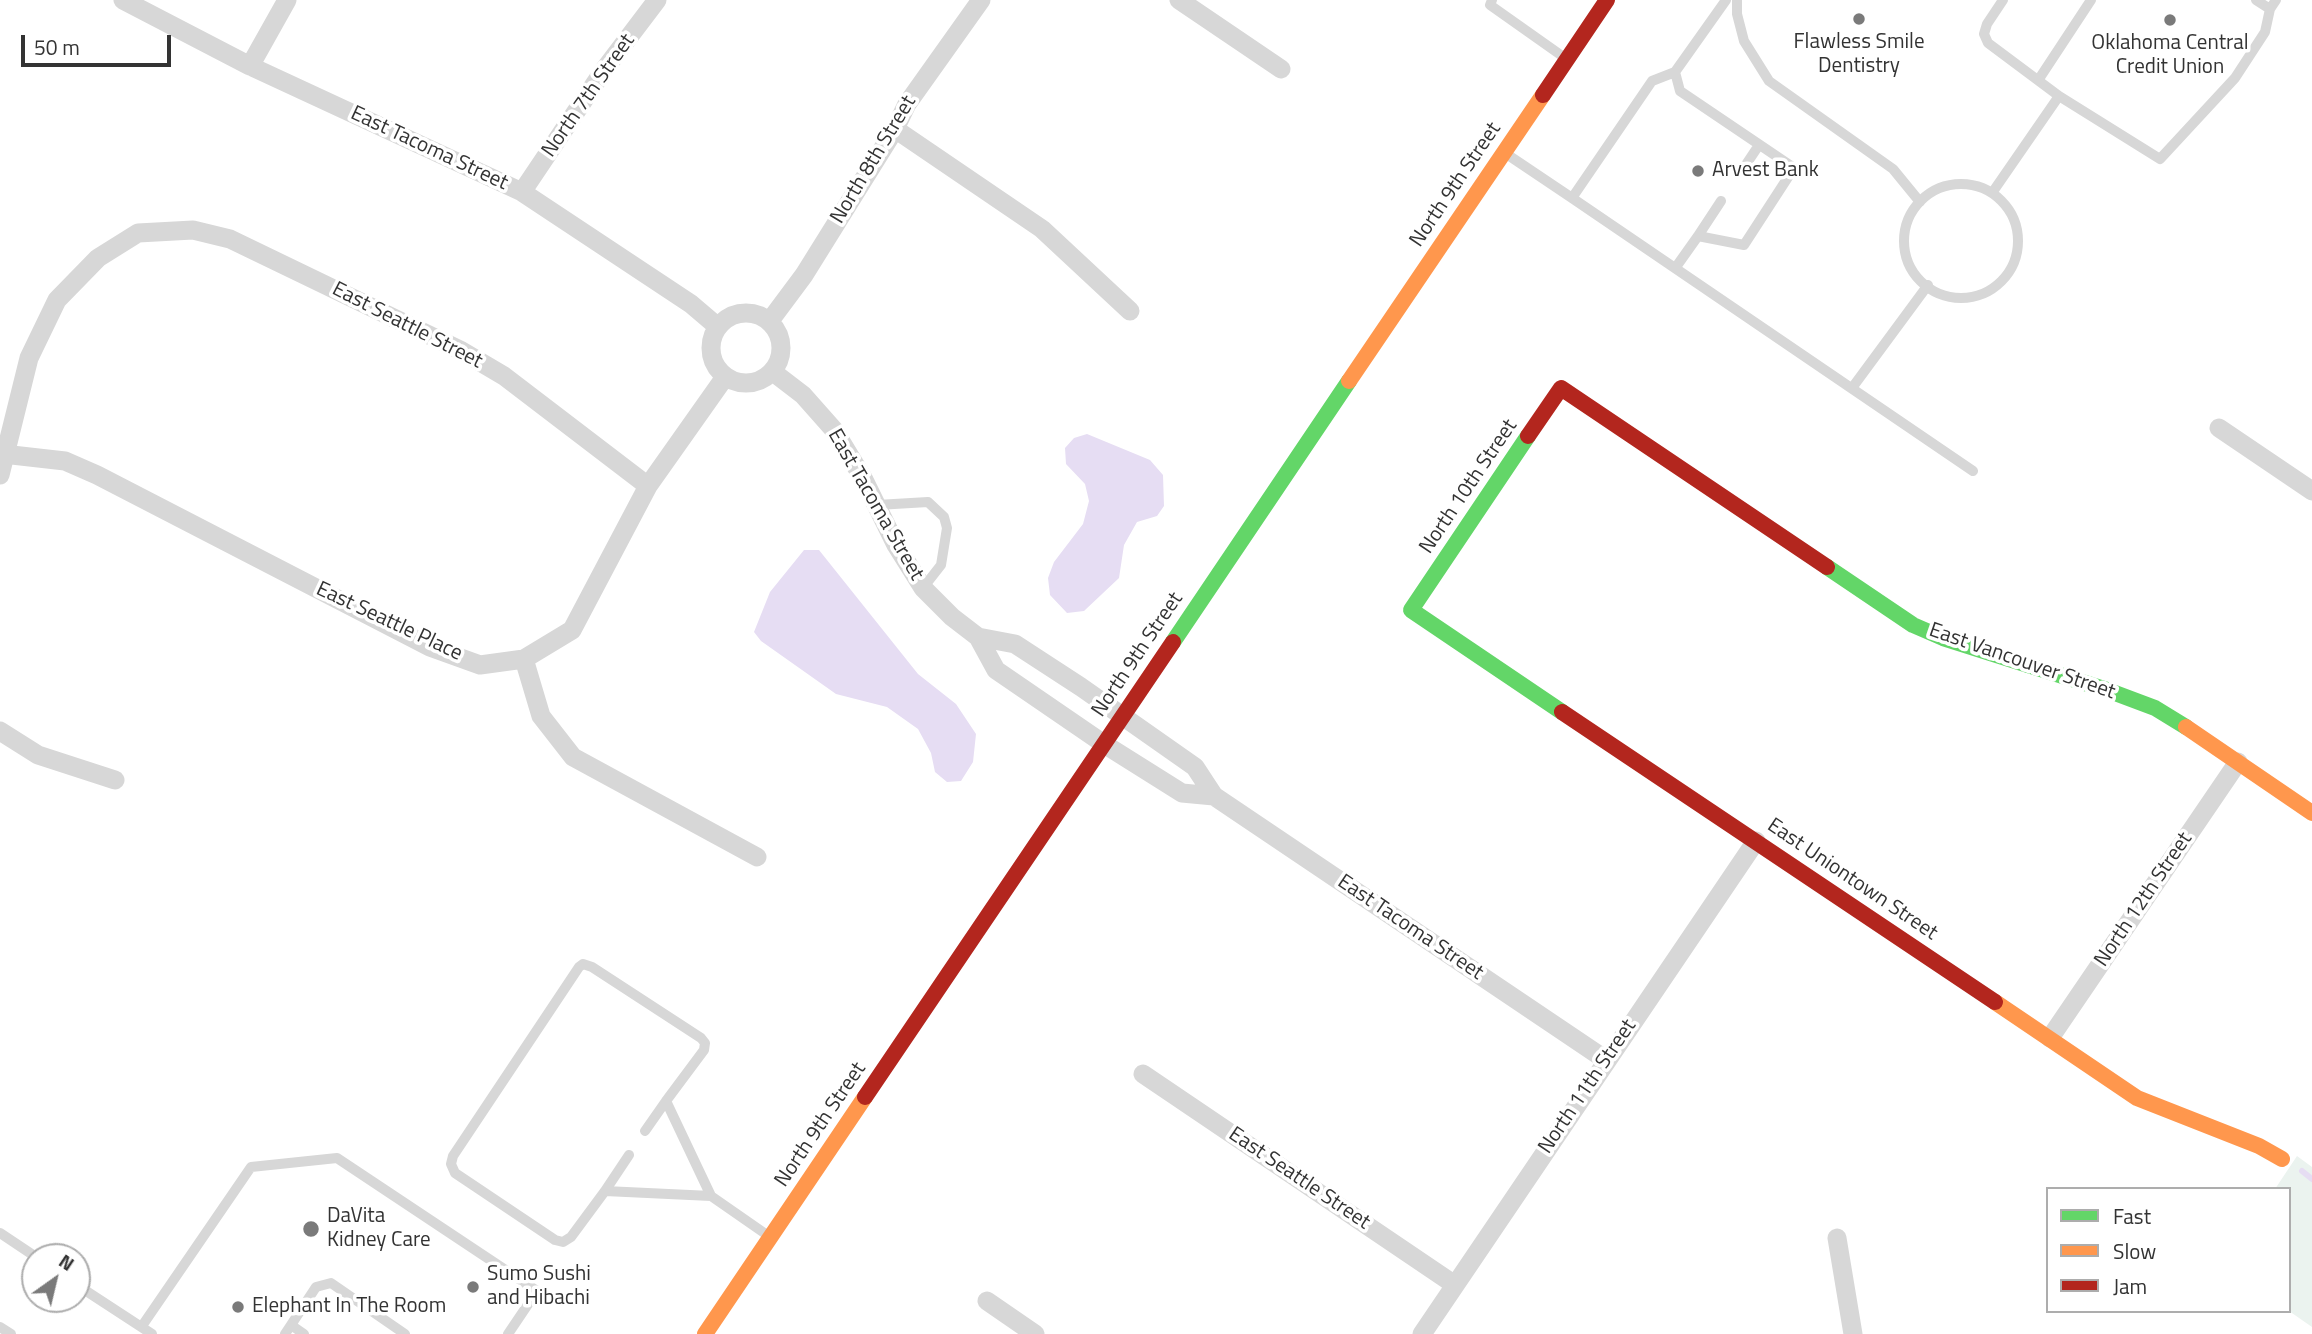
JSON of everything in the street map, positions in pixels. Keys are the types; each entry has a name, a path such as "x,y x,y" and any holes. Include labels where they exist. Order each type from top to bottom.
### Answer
{"street":[{"name":"East Tacoma Street","path":"123,0 250,66 522,192 691,304 718,327"},
{"path":"250,66 287,0"},
{"name":"North 7th Street","path":"522,192 604,70 657,0"},
{"name":"North 8th Street","path":"769,322 804,275 895,129 906,104 981,0"},
{"path":"1179,0 1281,69"},
{"name":"North 9th Street","path":"705,1334 1607,0"},
{"path":"895,129 1042,229 1130,312"},
{"name":"East Seattle Street","path":"4,454 29,358 57,300 98,258 138,233 193,230 230,239 460,350 504,376 649,486"},
{"path":"742,313 755,314 769,322 778,332 782,348 780,360 773,372 759,382 750,384 737,383 725,377 711,353 713,337 718,327 727,318 742,313"},
{"name":"East Tacoma Street","path":"773,372 803,395 834,430 877,505 896,545 923,588 952,617 978,637 996,670 1104,744 1182,793 1214,796"},
{"path":"725,377 649,486 572,630 524,659 541,716 573,757 757,857"},
{"name":"North 10th Street","path":"1411,610 1561,388"},
{"name":"East Vancouver Street","path":"1561,388 1913,625 1943,638 2155,708 2312,813"},
{"path":"2219,428 2312,491"},
{"path":"0,475 4,454"},
{"name":"East Seattle Place","path":"4,454 65,461 97,475 430,647 480,664 524,659"},
{"name":"East Uniontown Street","path":"1411,610 2137,1098 2259,1146 2282,1160"},
{"name":"East Tacoma Street","path":"978,637 1015,644 1123,716 1195,767 1214,796 1606,1060"},
{"path":"0,731 38,755 115,780"},
{"name":"North 12th Street","path":"2050,1038 2238,762"},
{"name":"North 11th Street","path":"1422,1334 1756,842"},
{"name":"East Seattle Street","path":"1143,1074 1455,1285"},
{"path":"1837,1238 1853,1334"},
{"path":"987,1301 1035,1334"}],"lane":[{"path":"1492,0 1490,5 1567,59"},
{"path":"1572,198 1652,81 1675,72 1726,0"},
{"path":"1737,0 1737,14 1744,41 1769,81 1893,169 1920,202"},
{"path":"2003,0 1987,24 1984,34 1988,43 2059,96 2160,159 2235,78 2265,32 2270,9 2276,0"},
{"path":"2039,79 2091,0"},
{"path":"2256,0 2270,9"},
{"path":"1675,72 1680,91 1794,168 1744,245 1698,236"},
{"path":"1992,193 2059,96"},
{"path":"1743,169 1759,145"},
{"path":"1504,152 1973,471"},
{"path":"1958,184 1975,186 1992,193 2005,204 2014,219 2018,237 2017,255 2010,271 1998,284 1983,294 1948,296 1928,285 1918,277 1909,262 1904,244 1906,227 1913,210 1940,188 1958,184"},
{"path":"1676,267 1721,201"},
{"path":"1852,388 1928,285"},
{"path":"877,505 928,502 944,517 947,528 940,565 923,588"},
{"path":"629,1156 571,1237 563,1242 555,1240 455,1173 451,1164 453,1156 583,964 593,967 705,1043 704,1050 645,1131"},
{"path":"666,1101 711,1196 770,1237"},
{"path":"142,1326 251,1167 337,1158 537,1291 508,1334"},
{"path":"605,1191 711,1196"},
{"path":"0,1233 21,1247"},
{"path":"304,1334 288,1330 316,1287 331,1283 405,1334"},
{"path":"91,1294 152,1334"},
{"path":"0,1327 10,1334"}],"shaded area":[{"path":"1087,434 1150,460 1163,475 1164,506 1157,516 1137,522 1124,545 1119,578 1084,611 1067,613 1050,595 1048,578 1054,562 1083,524 1089,501 1085,484 1066,464 1065,448 1074,438"},
{"path":"804,550 819,550 918,674 956,704 976,734 973,762 961,781 947,782 935,772 931,753 918,729 887,707 836,694 761,641 754,632 770,592"},
{"path":"2297,1156 2312,1167 2312,1327 2291,1312 2291,1187 2276,1187"}],"waterway":[{"path":"2302,1171 2312,1179"}],"traffic: fast":[{"path":"1173,642 1349,381"},
{"path":"1528,436 1411,610 1562,712"},
{"path":"1827,567 1913,625 1943,638 2107,690 2155,708 2186,727"}],"traffic: slow":[{"path":"1349,381 1543,95"},
{"path":"2186,727 2312,813"},
{"path":"1995,1002 2137,1098 2259,1146 2282,1159"},
{"path":"705,1334 865,1097"}],"traffic: jam":[{"path":"1543,95 1607,0"},
{"path":"1528,436 1561,388 1827,567"},
{"path":"865,1097 1173,642"},
{"path":"1562,712 1995,1002"}],"place":[{"name":"Flawless Smile Dentistry","path":"1859,19"},
{"name":"Oklahoma Central Credit Union","path":"2170,20"},
{"name":"Arvest Bank","path":"1698,171"},
{"name":"DaVita Kidney Care","path":"311,1229"},
{"name":"Sumo Sushi and Hibachi","path":"473,1287"},
{"name":"Elephant In The Room","path":"238,1307"}]}
